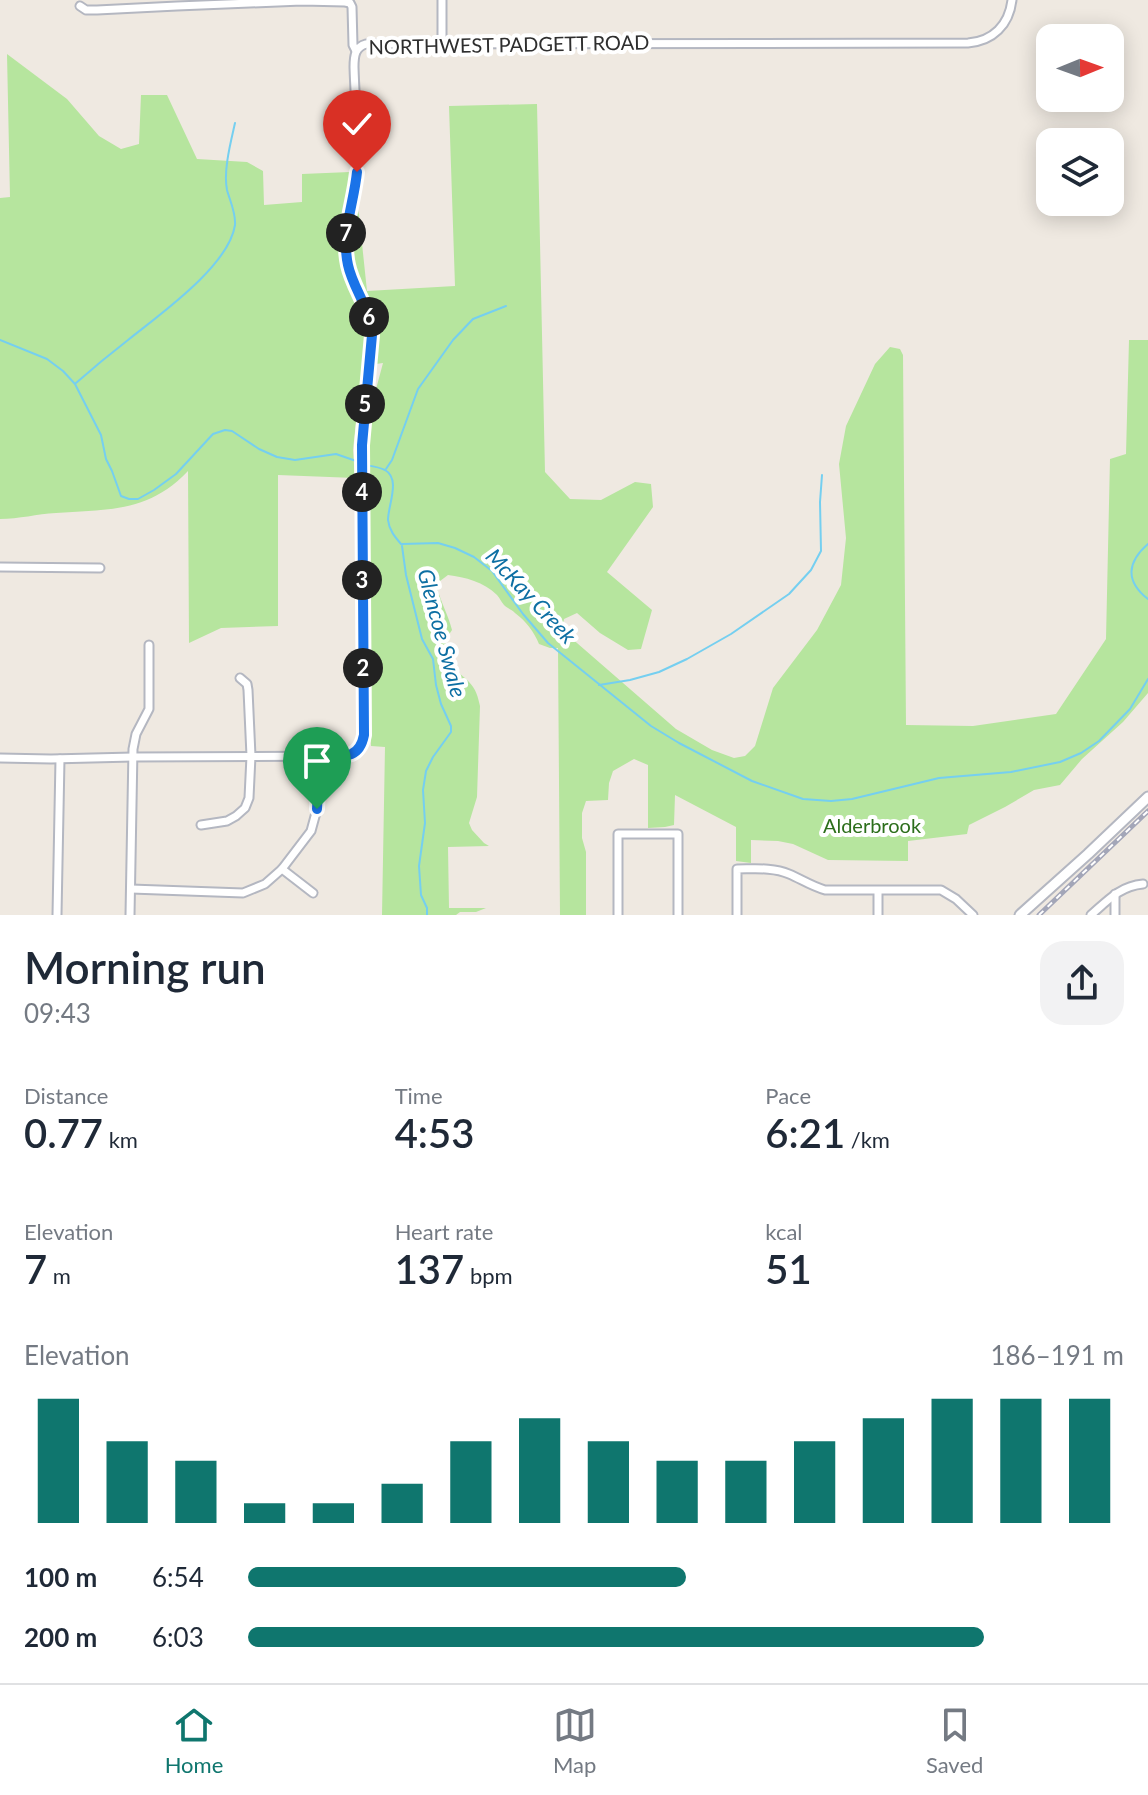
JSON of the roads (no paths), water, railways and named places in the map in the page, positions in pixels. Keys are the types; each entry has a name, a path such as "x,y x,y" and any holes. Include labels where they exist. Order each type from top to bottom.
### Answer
{"street":[{"path":"442,0 442,44"},
{"name":"NORTHWEST PADGETT ROAD","path":"320,756 349,756 358,750 364,727 362,445 372,329 346,254 348,216 357,172 356,51 366,44 968,43 982,41 999,30 1008,18 1012,0"},
{"path":"80,6 86,10 97,10 345,2 352,7 353,45 356,51"},
{"path":"0,567 100,568"},
{"path":"130,915 134,738 149,709 149,645"},
{"path":"201,825 227,821 236,816 245,808 249,798 248,687 240,678"},
{"path":"0,758 320,756 317,809 311,831 282,869 265,884 243,893 131,889"},
{"path":"57,915 60,759"},
{"path":"1020,915 1148,797"},
{"path":"618,915 618,834 678,834 678,915"},
{"path":"282,869 313,893"},
{"path":"737,915 737,869 780,871 825,890 941,890 973,915"},
{"path":"1091,915 1115,894 1130,886 1143,884"},
{"path":"878,891 878,915"},
{"path":"1115,894 1115,915"}],"waterway":[{"path":"76,383 191,288 207,273 230,241 235,221 226,174 235,123"},
{"path":"386,469 418,389 453,340 473,319 506,306"},
{"name":"McKay Creek","path":"0,340 47,359 75,384 101,435 106,459 121,496 129,499 138,499 154,490 176,474 213,434 225,430 277,457 295,460 336,454 359,462"},
{"name":"McKay Creek","path":"365,465 378,467 390,474 393,486 388,520 401,544"},
{"path":"599,685 659,672 687,659 731,634 789,594 811,570 821,551 822,475"},
{"name":"McKay Creek","path":"402,544 438,543 474,557 492,571 548,643 651,726 752,781 803,799 852,799 939,778 1011,772 1060,762 1099,741 1130,709 1148,679"},
{"name":"McKay Creek","path":"1148,544 1136,558 1132,572 1135,585 1148,599"},
{"name":"Glencoe Swale","path":"402,546 422,639 433,659 441,704 451,726 451,732 426,771 423,790 425,823 419,866 421,895 427,915"}],"railway":[{"path":"1039,915 1148,811"}],"park label":[{"name":"Alderbrook","path":"872,826"}]}
